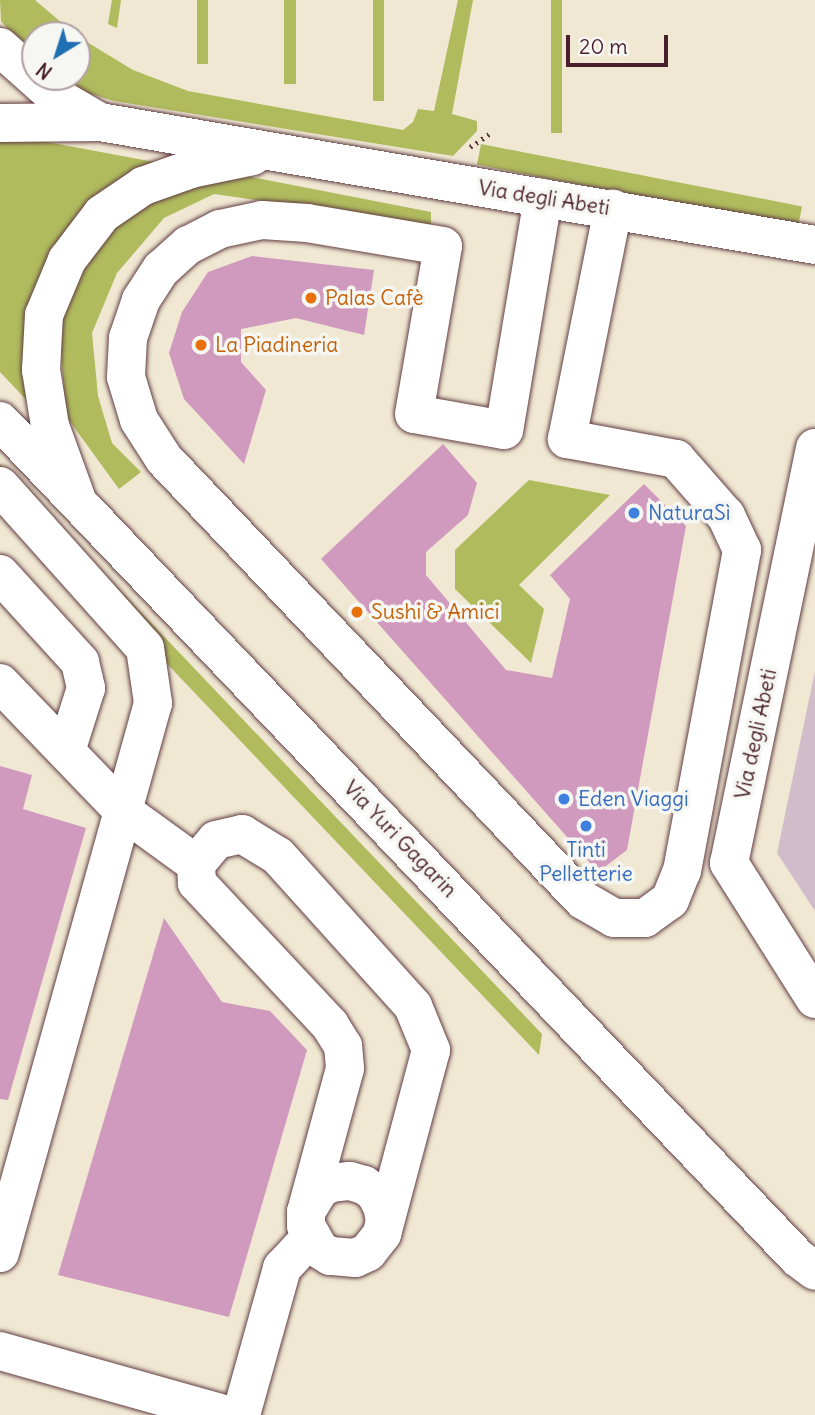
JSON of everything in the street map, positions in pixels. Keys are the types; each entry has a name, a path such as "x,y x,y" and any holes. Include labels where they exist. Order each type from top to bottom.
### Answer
{"street":[{"name":"Via degli Abeti","path":"0,47 55,96 100,122"},
{"name":"Via degli Abeti","path":"0,123 100,122 815,245"},
{"name":"Via degli Abeti","path":"77,500 50,426 41,370 44,315 67,260 102,214 143,187 191,169 273,152"},
{"path":"543,198 504,429 414,414 443,246 307,223 262,220 220,229 188,245 162,269 141,300 128,338 126,377 139,420 164,459 583,900 614,918 645,918 670,900 682,871 742,550 726,516 676,459 567,439 613,209"},
{"name":"Via Yuri Gagarin","path":"0,421 807,1264 815,1292"},
{"name":"Via degli Abeti","path":"815,448 729,863 815,999"},
{"path":"0,486 145,648 153,703 0,1254"},
{"path":"0,574 80,662 86,688 66,751"},
{"path":"0,682 123,811 196,864"},
{"path":"242,834 278,856 413,1006 431,1050 382,1234 368,1252 355,1258 330,1256 308,1225 345,1068 343,1046 330,1025 197,883 196,864 216,841 242,834"},
{"path":"241,1415 282,1268 308,1225 319,1190 330,1183 350,1181 364,1185 375,1193 382,1206 385,1220 382,1234"},
{"path":"0,1351 228,1415"}],"path":[{"path":"469,149 489,134"}],"shaded area":[{"path":"815,671 815,911 777,853"}],"green space":[{"path":"0,0 35,0 60,21 21,21 21,43 1,21"},
{"path":"112,0 121,0 117,28 108,24"},
{"path":"197,0 208,0 208,64 197,64"},
{"path":"284,0 296,0 296,84 284,84"},
{"path":"373,0 384,0 384,101 373,101"},
{"path":"458,0 473,0 452,114 477,121 477,131 453,156 114,101 82,91 91,91 91,44 133,70 188,91 403,130 413,122 418,109 434,111"},
{"path":"551,0 562,0 562,133 551,133"},
{"path":"26,138 165,164 91,210 36,410 0,372 0,139"},
{"path":"481,144 802,206 798,227 477,165"},
{"path":"241,175 431,212 431,225 214,194 164,218 117,273 92,333 98,396 112,443 141,472 119,489 66,416 59,327 92,249 115,222 182,184"},
{"path":"0,464 542,1034 539,1055 152,648 0,483"},
{"path":"529,480 610,495 519,585 544,609 531,663 455,589 455,550"}],"building":[{"path":"252,256 374,270 364,335 296,318 241,329 241,362 266,390 244,464 184,399 169,353 182,312 208,272"},
{"path":"443,444 477,483 468,515 426,552 426,575 506,670 552,678 570,599 550,575 644,484 686,526 627,850 598,872 321,559"},
{"path":"0,766 32,775 23,809 86,828 8,1100 0,1099"},
{"path":"164,918 222,1002 270,1011 307,1050 229,1317 58,1275"}],"place":[{"name":"Palas Cafè","path":"311,298"},
{"name":"La Piadineria","path":"201,345"},
{"name":"NaturaSì","path":"634,513"},
{"name":"Sushi & Amici","path":"357,612"},
{"name":"Eden Viaggi","path":"564,799"},
{"name":"Tinti Pelletterie","path":"586,826"}]}
